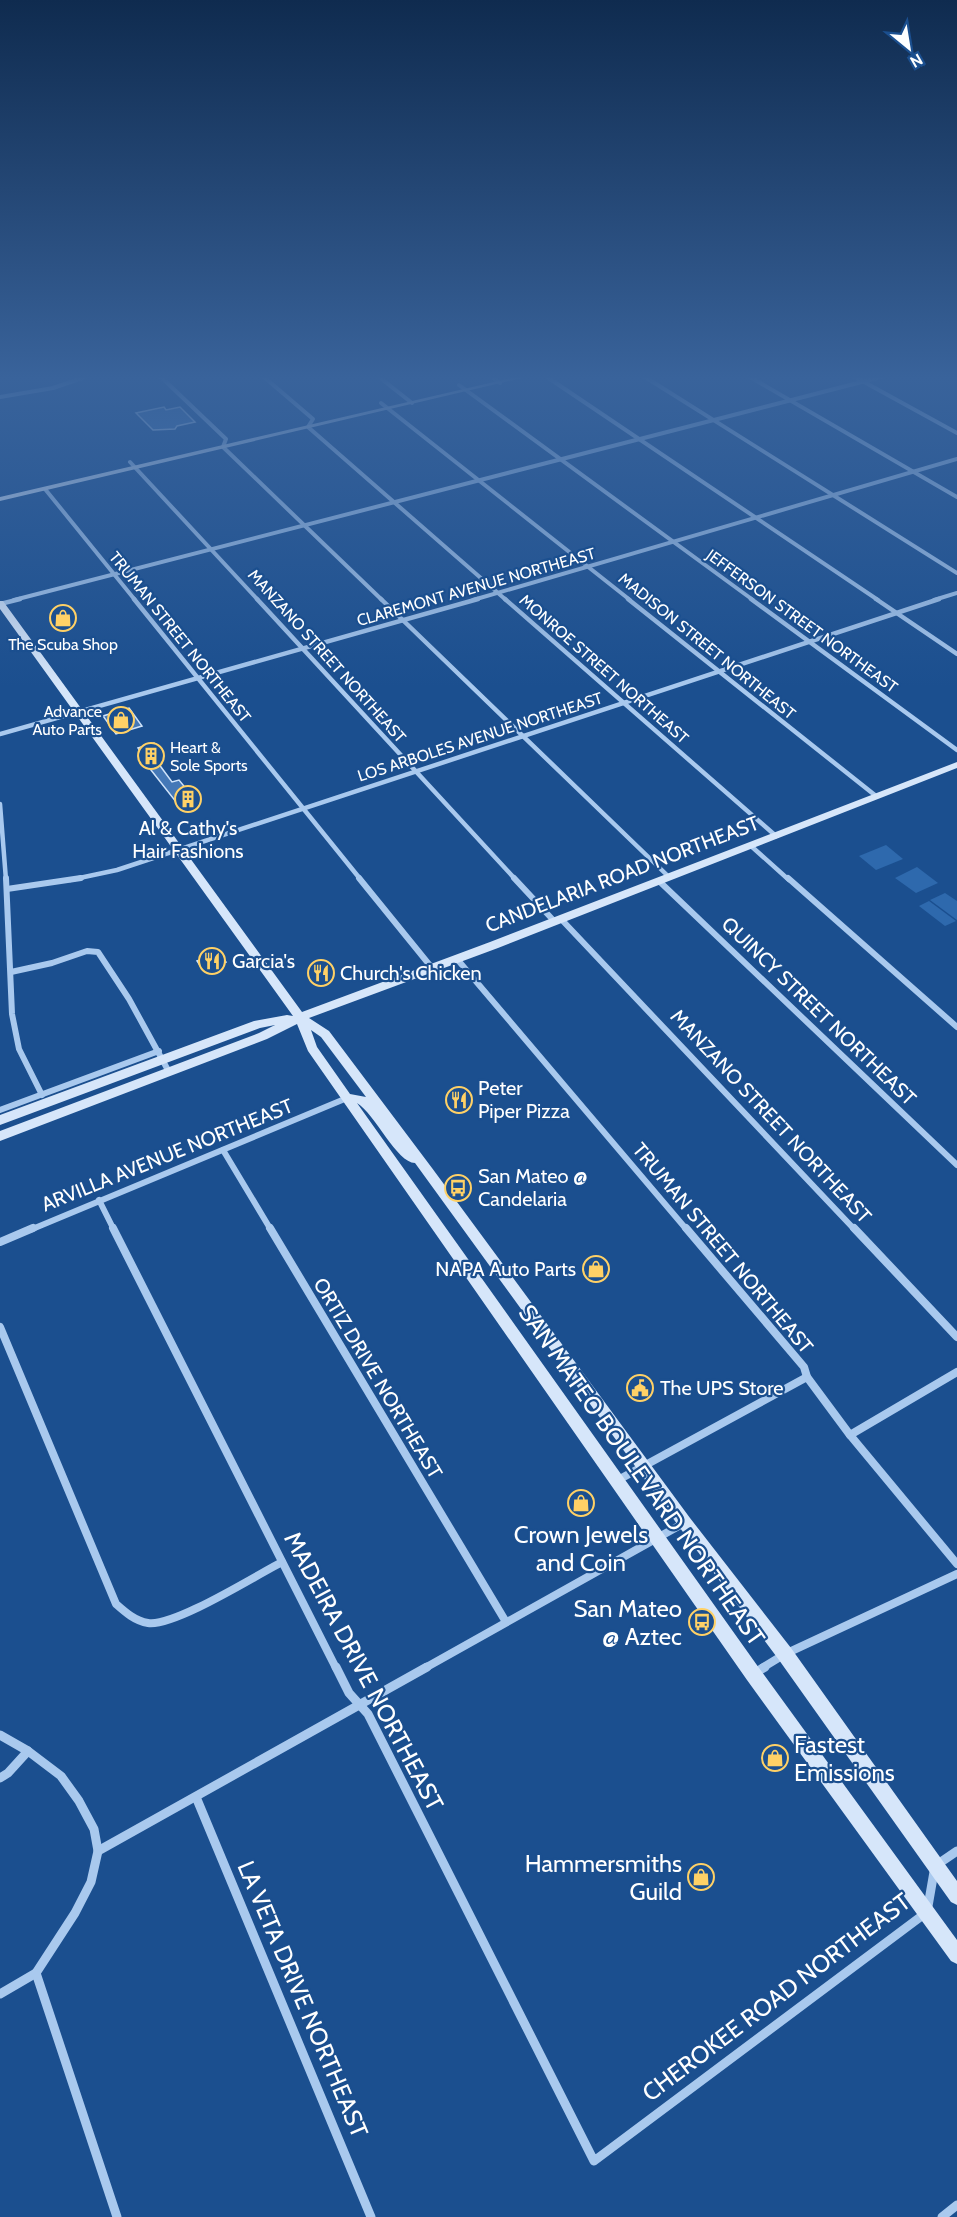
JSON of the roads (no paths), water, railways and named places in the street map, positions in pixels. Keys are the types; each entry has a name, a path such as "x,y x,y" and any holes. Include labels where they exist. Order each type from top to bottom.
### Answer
{"main road":[{"path":"0,492 50,480"},
{"path":"45,489 61,480"},
{"path":"0,500 75,480"},
{"name":"SAN MATEO BOULEVARD NORTHEAST","path":"0,603 300,1017 312,1048 347,1098 753,1674 957,1955"},
{"name":"CANDELARIA ROAD NORTHEAST","path":"0,1136 263,1036 300,1017 458,959 957,765"},
{"name":"SAN MATEO BOULEVARD NORTHEAST","path":"300,1017 325,1034 428,1171 685,1523 785,1654 957,1896"},
{"name":"CANDELARIA ROAD NORTHEAST","path":"0,1120 161,1055 258,1024 300,1017"},
{"path":"347,1098 356,1098 367,1104 399,1147 428,1171"}],"street":[{"name":"MANZANO STREET NORTHEAST","path":"148,480 414,772 957,1337"},
{"name":"QUINCY STREET NORTHEAST","path":"258,480 957,1165"},
{"name":"MONROE STREET NORTHEAST","path":"368,480 776,836"},
{"name":"JEFFERSON STREET NORTHEAST","path":"590,480 957,750"},
{"path":"700,480 957,654"},
{"path":"811,480 957,573"},
{"name":"CLAREMONT AVENUE NORTHEAST","path":"0,734 303,650 885,480"},
{"path":"929,480 957,497"},
{"path":"0,603 480,481"},
{"name":"MADISON STREET NORTHEAST","path":"480,481 876,796"},
{"name":"TRUMAN STREET NORTHEAST","path":"45,489 197,680 432,968"},
{"name":"LOS ARBOLES AVENUE NORTHEAST","path":"7,889 104,874 957,593"},
{"path":"0,804 7,889 12,1014 16,1038 42,1095"},
{"path":"752,846 957,1027"},
{"path":"11,972 52,963 87,951 98,952 169,1072"},
{"name":"TRUMAN STREET NORTHEAST","path":"458,959 804,1367 807,1377 850,1435 957,1564"},
{"path":"0,1110 161,1055"},
{"name":"ARVILLA AVENUE NORTHEAST","path":"0,1242 347,1098"},
{"name":"ORTIZ DRIVE NORTHEAST","path":"223,1150 506,1622"},
{"name":"MADEIRA DRIVE NORTHEAST","path":"99,1200 349,1693 370,1717 594,2161"},
{"path":"0,1326 116,1604 134,1620 151,1625 169,1621 282,1562"},
{"path":"850,1435 957,1372"},
{"path":"617,1480 807,1377"},
{"path":"98,1851 685,1523"},
{"path":"753,1674 785,1654 957,1574"},
{"path":"0,1735 28,1751 62,1776 94,1829 98,1851 91,1882 75,1913 36,1973 0,1994"},
{"path":"0,1778 8,1773 28,1751"},
{"name":"LA VETA DRIVE NORTHEAST","path":"196,1797 371,2217"},
{"path":"935,1866 957,1851"},
{"name":"CHEROKEE ROAD NORTHEAST","path":"594,2161 927,1912 935,1866"},
{"path":"36,1973 117,2217"},
{"path":"942,2217 957,2205"}],"place":[{"name":"The Scuba Shop","path":"63,618"},
{"name":"Advance Auto Parts","path":"121,720"},
{"name":"Heart & Sole Sports","path":"151,756"},
{"name":"Al & Cathy's Hair Fashions","path":"188,799"},
{"name":"Garcia's","path":"212,961"},
{"name":"Church's Chicken","path":"321,973"},
{"name":"Peter Piper Pizza","path":"459,1100"},
{"name":"San Mateo @ Candelaria","path":"458,1188"},
{"name":"NAPA Auto Parts","path":"596,1269"},
{"name":"The UPS Store","path":"640,1388"},
{"name":"Crown Jewels and Coin","path":"581,1503"},
{"name":"San Mateo @ Aztec","path":"702,1622"},
{"name":"Fastest Emissions","path":"775,1758"},
{"name":"Hammersmiths Guild","path":"701,1877"}]}
